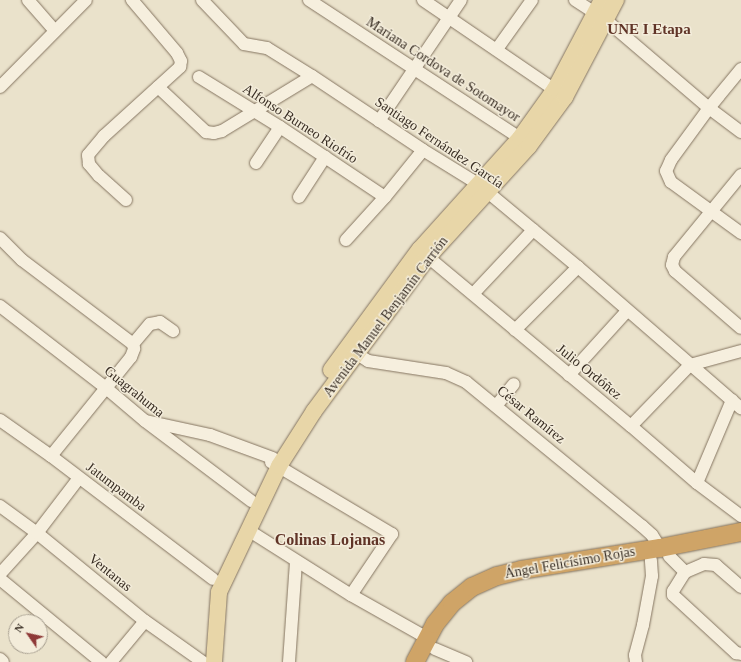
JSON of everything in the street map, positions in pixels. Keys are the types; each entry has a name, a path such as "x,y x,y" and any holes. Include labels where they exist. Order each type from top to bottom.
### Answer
{"highway":[{"name":"Ángel Felicísimo Rojas","path":"660,555 741,532"},
{"name":"Ángel Felicísimo Rojas","path":"415,662 430,650 460,609 480,594 504,584 540,576 741,542"}],"main road":[{"name":"Avenida Manuel Benjamín Carrión","path":"482,188 530,146 560,93 601,12 616,0"},
{"name":"Avenida Manuel Benjamín Carrión","path":"204,662 212,579 251,501 275,462 306,405 424,253 482,188 520,138 560,93"},
{"name":"Avenida Manuel Benjamín Carrión","path":"214,662 219,592 248,530 275,462 356,354 424,253"}],"street":[{"path":"28,0 55,31"},
{"path":"0,87 86,0"},
{"path":"126,200 99,176 89,164 88,155 104,136 180,67 181,60 132,0"},
{"name":"Santiago Fernández García","path":"202,0 244,44 266,48 312,76 482,188 578,267 627,311 741,408"},
{"path":"423,0 560,93"},
{"path":"379,121 461,0"},
{"path":"497,49 532,0"},
{"path":"575,0 601,12 709,108 741,132"},
{"name":"Mariana Cordova de Sotomayor","path":"314,1 414,69 520,138"},
{"path":"740,71 709,108 671,160 666,171 671,182 741,233"},
{"path":"158,87 206,132 222,131 312,76"},
{"name":"Alfonso Burneo Riofrío","path":"199,77 253,112 280,127 385,197"},
{"path":"256,163 280,127"},
{"path":"346,240 385,197 423,150"},
{"path":"299,197 325,157"},
{"path":"741,175 674,257 672,265 675,271 741,328"},
{"path":"473,294 533,230"},
{"path":"0,238 22,260 133,344 134,349 131,357 51,456"},
{"name":"Julio Ordóñez","path":"424,253 697,483 741,516"},
{"path":"515,330 578,267"},
{"name":"Guagrahuma","path":"0,306 251,501"},
{"path":"569,375 627,311"},
{"path":"133,344 150,324 160,322 173,331"},
{"path":"631,426 690,365 741,351"},
{"name":"César Ramírez","path":"356,354 368,361 446,373 466,382 642,526 652,536 660,555 685,572"},
{"path":"496,406 514,384"},
{"path":"697,483 732,400"},
{"path":"145,420 210,435 275,462 392,534 351,595"},
{"name":"Jatumpamba","path":"1,423 51,456 212,579"},
{"path":"0,574 37,533 78,478"},
{"name":"Ventanas","path":"0,506 37,533 145,621 204,662"},
{"path":"248,530 351,595 430,650 466,662"},
{"path":"636,661 635,655 643,624 652,576 660,555"},
{"path":"289,662 296,561"},
{"path":"741,588 716,565 704,564 685,572 673,595 736,653 741,654"},
{"path":"0,579 101,662"},
{"path":"111,662 145,621"}],"district":[{"name":"UNE I Etapa","path":"649,30"},
{"name":"Colinas Lojanas","path":"330,540"}]}
